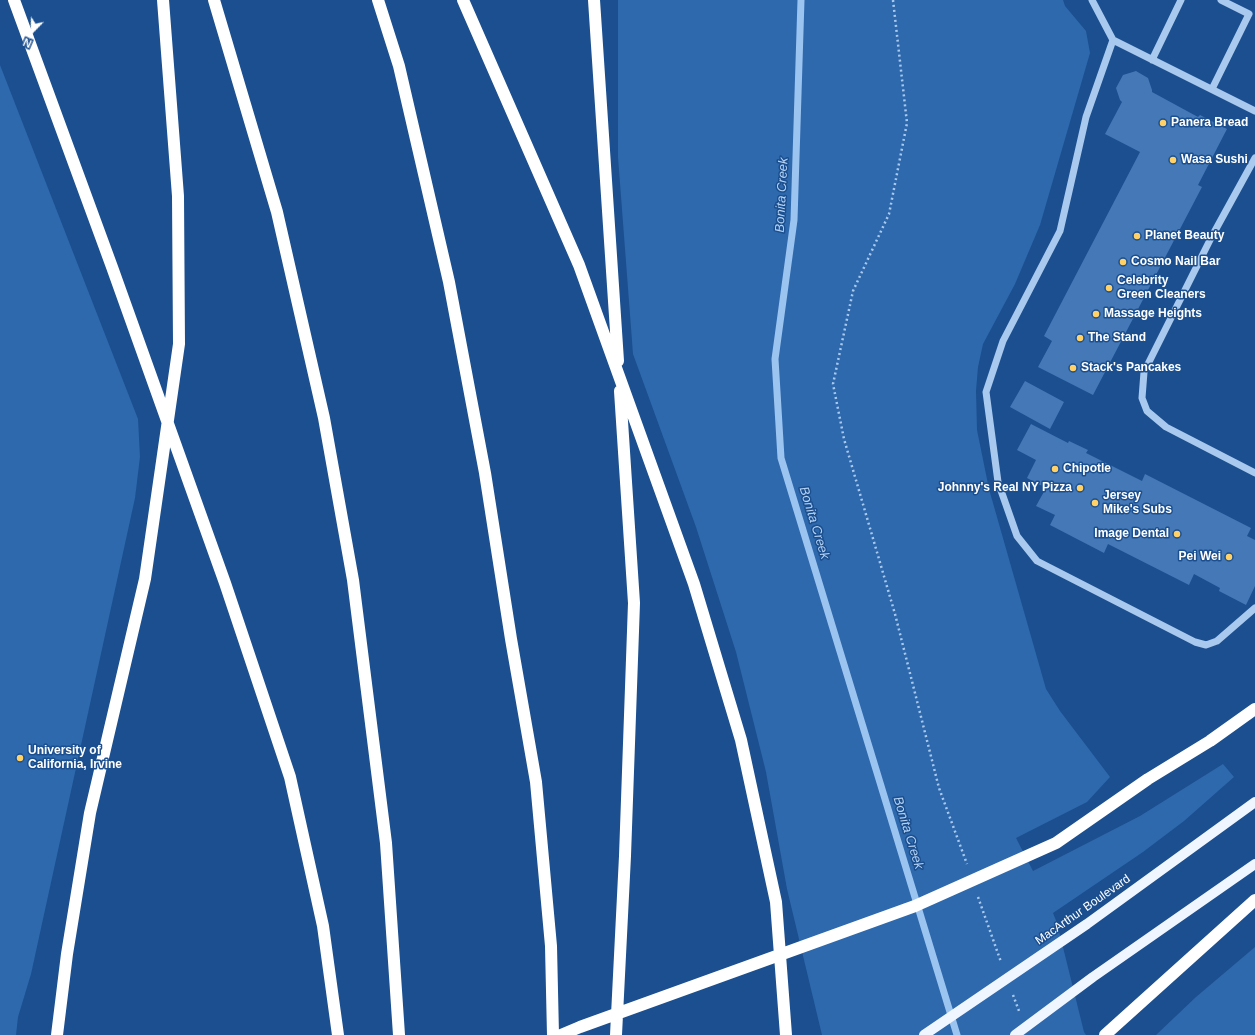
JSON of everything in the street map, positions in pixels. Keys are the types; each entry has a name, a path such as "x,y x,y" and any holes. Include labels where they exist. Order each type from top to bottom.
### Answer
{"highway":[{"path":"14,0 112,267 225,584 290,777 323,926 338,1035"},
{"path":"58,1035 67,954 90,813 145,579 179,344 178,196 163,0"},
{"path":"214,0 277,212 326,426 353,580 386,843 399,1035"},
{"path":"378,0 399,66 449,282 485,474 511,639 536,782 551,946 553,1035"},
{"path":"463,0 579,265 694,584 741,740 776,902 786,1035"},
{"path":"594,0 634,603 625,856 616,1035"},
{"path":"561,1035 915,906 1056,843 1148,779 1210,741 1255,709"},
{"path":"1105,1035 1255,900"}],"main road":[{"name":"MacArthur Boulevard","path":"924,1035 1087,924 1255,802"},
{"path":"1014,1035 1100,972 1255,864"}],"lane":[{"path":"1092,0 1113,40 1255,111"},
{"path":"1152,60 1181,0"},
{"path":"1212,89 1249,14 1221,0"},
{"path":"1113,40 1086,117 1060,231 1003,341 986,392 998,482 1017,536 1038,561 1195,642 1206,645 1217,641 1255,608"},
{"path":"1255,158 1211,238 1144,372 1142,398 1147,411 1166,427 1255,472"}],"path":[{"path":"893,0 907,123 889,214 853,291 833,384 844,438 895,614 939,788 969,870"},
{"path":"977,893 1003,968"},
{"path":"1011,990 1019,1012"}],"shaded area":[{"path":"618,0 1063,0 1065,6 1086,31 1090,53 1040,225 1015,284 983,344 978,367 976,391 977,430 989,489 1046,689 1060,711 1110,777 1087,802 1016,838 1033,871 1140,816 1223,764 1234,777 1184,821 1143,852 1053,913 1057,923 1086,1035 822,1035 787,889 766,772 736,652 696,527 633,354 618,157"},
{"path":"0,65 138,419 140,457 135,498 31,974 18,1017 16,1035 0,1035"},
{"path":"1255,947 1255,1035 1156,1035 1196,997"}],"building":[{"path":"1136,71 1148,78 1152,92 1198,117 1200,115 1227,129 1198,185 1202,187 1093,395 1038,367 1052,341 1044,336 1140,152 1105,134 1122,102 1116,88 1123,75"},
{"path":"1025,381 1064,402 1050,429 1010,407"},
{"path":"1031,424 1068,443 1069,441 1088,450 1086,453 1142,481 1145,474 1251,528 1247,536 1255,540 1255,586 1246,605 1219,591 1220,588 1194,574 1189,585 1108,544 1104,553 1050,525 1055,515 1036,506 1046,488 1027,478 1036,460 1017,450"}],"waterway":[{"name":"Bonita Creek","path":"801,0 794,220 775,359 781,458 957,1035"}],"place":[{"name":"Panera Bread","path":"1163,123"},
{"name":"Wasa Sushi","path":"1173,160"},
{"name":"Planet Beauty","path":"1137,236"},
{"name":"Cosmo Nail Bar","path":"1123,262"},
{"name":"Celebrity Green Cleaners","path":"1109,288"},
{"name":"Massage Heights","path":"1096,314"},
{"name":"The Stand","path":"1080,338"},
{"name":"Stack's Pancakes","path":"1073,368"},
{"name":"Chipotle","path":"1055,469"},
{"name":"Johnny's Real NY Pizza","path":"1080,488"},
{"name":"Jersey Mike's Subs","path":"1095,503"},
{"name":"Image Dental","path":"1177,534"},
{"name":"Pei Wei","path":"1229,557"},
{"name":"University of California, Irvine","path":"20,758"}]}
